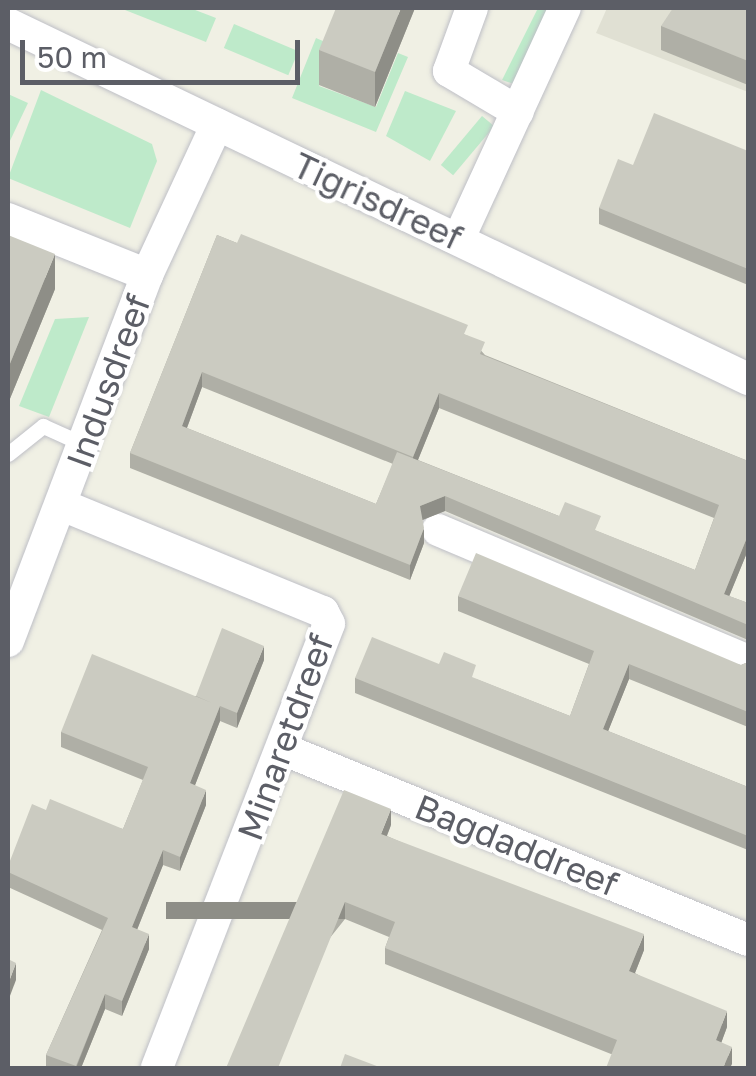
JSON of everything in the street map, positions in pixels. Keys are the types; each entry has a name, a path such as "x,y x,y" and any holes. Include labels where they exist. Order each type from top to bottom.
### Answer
{"street":[{"path":"472,8 449,71 518,112"},
{"path":"459,238 565,8"},
{"name":"Tigrisdreef","path":"8,24 748,379"},
{"name":"Indusdreef","path":"8,641 147,275 217,124"},
{"path":"8,219 147,275"},
{"name":"Minaretdreef","path":"62,505 324,612 329,624 285,750 158,1068"},
{"path":"438,530 748,661"},
{"name":"Bagdaddreef","path":"285,750 748,940"}],"lane":[{"path":"8,454 44,426 82,444"}],"shaded area":[{"path":"607,8 748,8 748,92 596,33"}],"green space":[{"path":"120,8 190,8 216,18 206,42"},
{"path":"538,8 551,8 514,84 502,80"},
{"path":"234,24 298,51 288,75 224,48"},
{"path":"316,38 332,45 319,86 376,107 398,53 408,57 376,132 292,98"},
{"path":"41,90 152,144 157,161 130,228 8,178"},
{"path":"405,91 456,111 430,161 386,136"},
{"path":"8,94 28,103 8,145"},
{"path":"482,116 494,126 453,175 441,165"},
{"path":"89,317 49,417 19,406 55,319"}],"building":[{"path":"336,8 401,8 375,72 319,50"},
{"path":"673,8 748,8 748,61 661,26"},
{"path":"654,113 748,151 748,269 599,208 618,159 633,165"},
{"path":"241,234 468,325 464,334 485,342 480,354 748,461 748,541 724,594 748,603 748,625 445,496 420,506 424,528 410,565 130,453 217,235 237,243","holes":["202,372 413,457 439,393 719,505 695,570 595,530 601,516 565,502 559,516 397,452 376,504 182,426"]},
{"path":"8,235 55,254 9,366 8,365"},
{"path":"476,553 741,665 748,662 748,712 629,664 603,729 748,787 748,836 355,678 372,637 439,664 444,652 476,665 472,677 570,716 594,651 458,596"},
{"path":"222,628 264,646 237,713 220,706 190,783 206,790 180,857 163,850 132,927 149,934 122,1001 105,994 76,1066 46,1055 108,918 8,872 8,866 32,804 46,810 50,799 123,829 148,767 61,732 92,654 212,703 196,696"},
{"path":"344,790 391,809 381,834 644,934 629,971 727,1011 716,1040 732,1047 723,1068 606,1068 617,1040 385,948 395,922 345,902 278,1068 226,1068"},
{"path":"8,959 16,963 8,984"},
{"path":"345,1054 382,1068 340,1068"}]}
